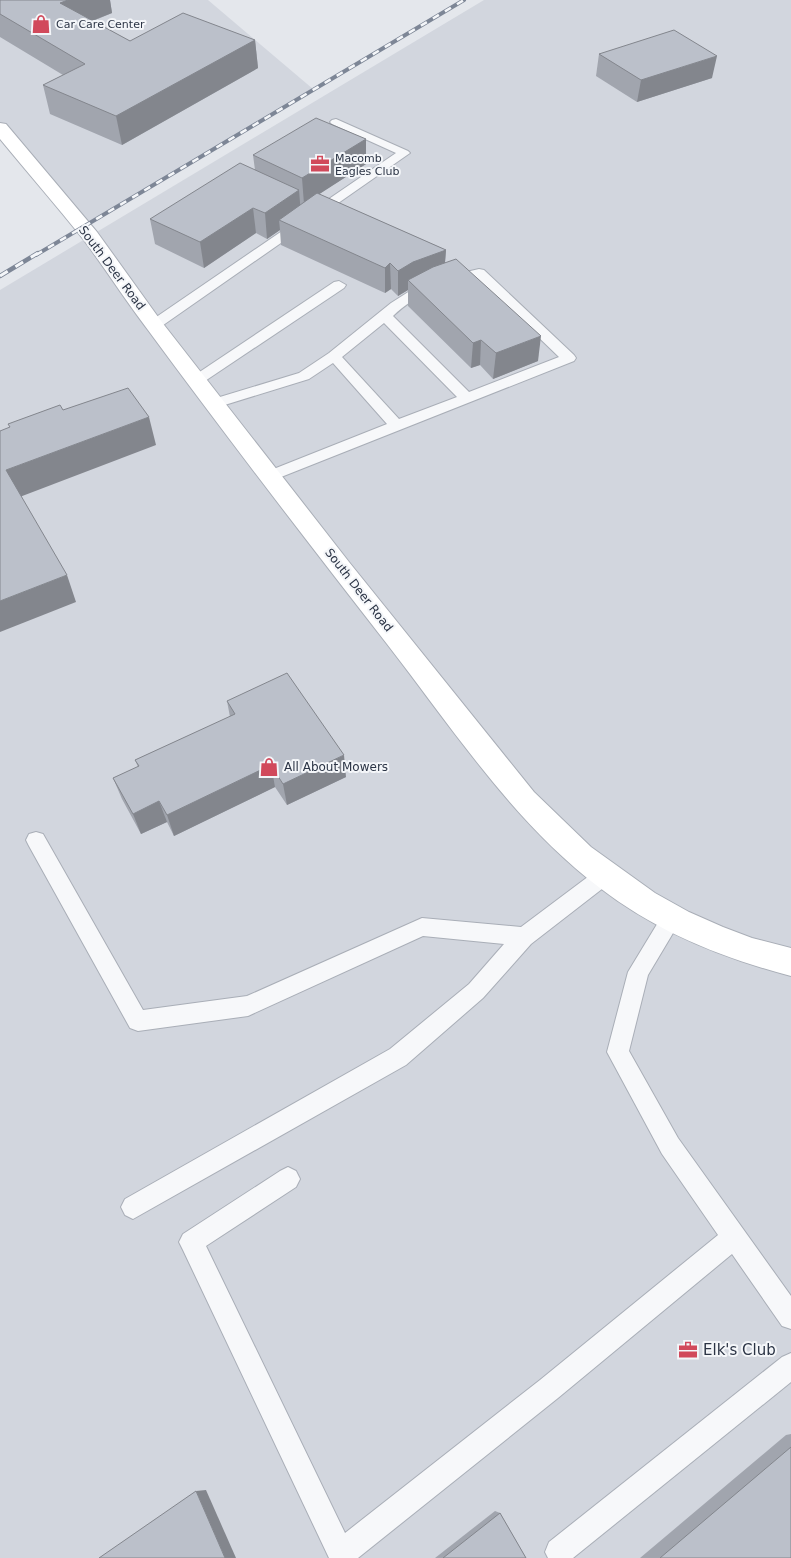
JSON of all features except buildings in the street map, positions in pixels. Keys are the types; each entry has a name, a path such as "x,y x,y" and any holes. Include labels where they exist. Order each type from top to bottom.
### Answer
{"main road":[{"name":"South Deer Road","path":"0,128 90,236 154,325 270,476 524,800 548,826 604,876 672,918 733,945 791,962"}],"lane":[{"path":"154,325 310,213 404,153 336,122"},
{"path":"215,403 304,376 334,356 410,294 437,282 480,273 569,358 270,476"},
{"path":"197,380 339,285"},
{"path":"385,316 467,398"},
{"path":"334,356 396,425"},
{"path":"36,840 138,1021 248,1006 422,927 524,937"},
{"path":"134,1207 398,1057 476,991 524,937 604,876"},
{"path":"672,918 638,972 618,1052 670,1146 791,1317"},
{"path":"288,1179 191,1242 341,1556 734,1238"},
{"path":"559,1552 791,1366"}],"shaded area":[{"path":"0,0 208,0 313,89 82,227 0,128"},
{"path":"484,0 791,0 791,1558 0,1558 0,290"}],"railway":[{"path":"36,255 464,0"},
{"path":"0,276 38,253"}],"place":[{"name":"Car Care Center","path":"41,24"},
{"name":"Macomb Eagles Club","path":"320,164"},
{"name":"All About Mowers","path":"269,767"},
{"name":"Elk's Club","path":"688,1350"}]}
